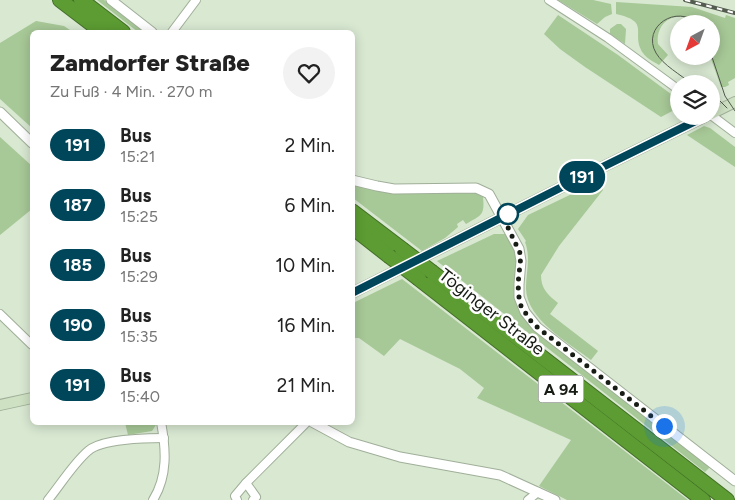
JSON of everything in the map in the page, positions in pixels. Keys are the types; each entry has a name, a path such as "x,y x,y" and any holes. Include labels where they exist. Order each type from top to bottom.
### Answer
{"highway":[{"path":"60,0 99,30"},
{"path":"81,0 120,30"},
{"name":"Töginger Straße","path":"355,212 727,500"},
{"name":"Töginger Straße","path":"355,230 703,500"}],"main road":[{"path":"720,110 735,102"},
{"path":"355,291 688,125"},
{"path":"0,405 30,398"}],"street":[{"path":"110,0 149,30"},
{"path":"174,30 196,0"},
{"path":"549,0 608,38 670,83"},
{"path":"0,112 30,141"},
{"path":"720,122 735,133"},
{"path":"355,181 394,188 476,188 489,194 503,217 521,255 519,297 525,312 537,327 735,481"},
{"path":"0,314 30,343"},
{"path":"154,500 163,475 166,458 162,425"},
{"path":"238,500 235,496 246,483 304,425"},
{"path":"318,425 349,442 400,457 500,475 555,500"},
{"path":"48,500 89,450 104,444 145,438 164,438"},
{"path":"246,483 256,497 253,500"},
{"path":"528,500 538,492"}],"green space":[{"path":"97,0 104,0 143,30 135,30"},
{"path":"558,0 593,0 611,4 612,14 597,24"},
{"path":"616,2 692,7 716,15 670,15 670,19 660,28 658,36 658,44 668,55 659,65 643,53 638,40 637,25 634,21 616,14"},
{"path":"558,15 618,55 670,93 670,112 661,117 585,67 560,49 544,34"},
{"path":"726,15 735,18 735,78 728,82 729,85 721,87 720,75 717,75 713,65 720,65 720,16 725,18"},
{"path":"36,21 64,26 70,30 30,30 30,126 0,99 0,43"},
{"path":"617,24 621,24 626,29 625,44 610,34 610,29"},
{"path":"704,126 710,128 735,147 735,167 687,135"},
{"path":"0,137 30,164 30,211 0,235"},
{"path":"599,181 603,190 559,246 541,275 542,284 546,291 558,303 550,314 598,351 591,360 550,329 533,310 526,288 528,259 526,241 518,229 528,215"},
{"path":"355,185 386,192 466,192 476,193 483,197 482,212 478,217 466,224 463,220 445,238 422,251 355,200"},
{"path":"494,234 507,234 517,253 519,308 526,321 710,467 705,472 437,261"},
{"path":"402,279 688,500 567,500 539,486 571,440 477,398 484,388 460,369 400,339 384,356 359,338 355,338 355,302"},
{"path":"126,425 156,425 152,431 128,435"}],"tram line":[{"path":"670,18 657,27 653,35 653,43 659,57 680,75"},
{"path":"715,65 725,96 735,111"},
{"path":"720,101 727,108"}],"railway":[{"path":"685,0 735,13"}],"bus line":[{"name":"191","path":"355,291 688,125"}],"route":[{"path":"508,214 503,217 519,249 522,261 518,284 519,297 521,306 530,320 664,426"}]}
